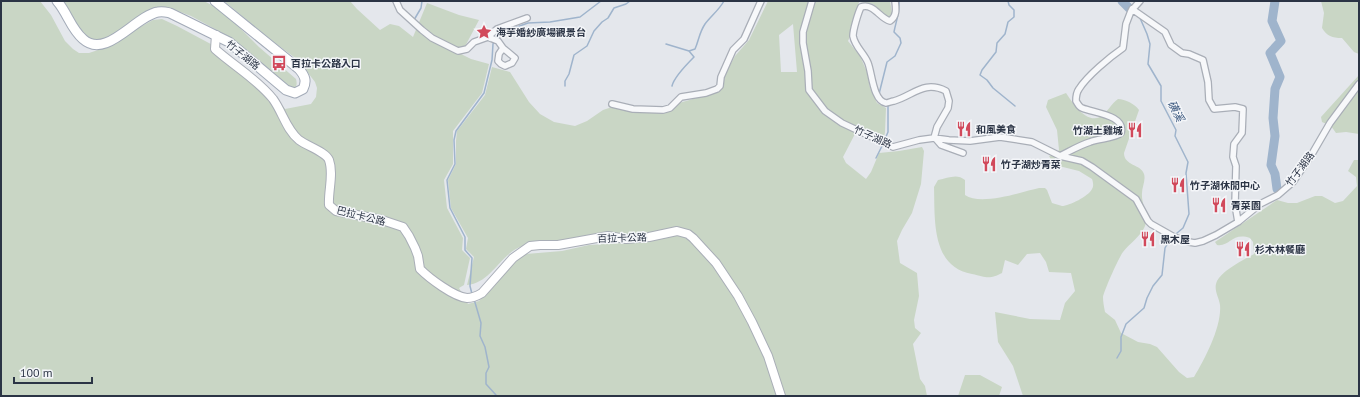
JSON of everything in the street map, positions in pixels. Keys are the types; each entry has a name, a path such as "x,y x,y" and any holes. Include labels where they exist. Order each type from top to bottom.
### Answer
{"main road":[{"name":"竹子湖路","path":"57,1 63,8 78,34 84,40 92,44 106,44 146,17 163,11 229,42 286,90 295,93 303,90 306,82 305,77 299,69 215,1"},
{"name":"巴拉卡公路","path":"216,35 215,49 258,84 273,100 292,134 329,158 331,170 328,192 329,205 336,211 382,220 403,227 415,248 420,269 453,292 464,297 468,298 482,293"},
{"name":"百拉卡公路","path":"482,293 513,258 530,246 558,245 608,236 626,239 649,237 677,231 688,234 716,263 738,296 768,356 781,396"}],"street":[{"path":"396,1 400,10 432,38 458,50 467,49 474,42 492,39 503,48"},
{"path":"612,104 633,109 663,110 670,108 681,97 706,93 717,89 720,86 721,77 733,50 744,39 761,1"},
{"name":"竹子湖路","path":"812,1 803,32 809,90 825,111 842,123 893,147 919,140 934,138 970,141 1000,137 1032,142 1060,156 1082,161 1136,199 1151,224 1174,237 1195,243 1203,241 1238,222 1260,204 1278,195 1293,182 1312,154 1330,123 1359,84"},
{"path":"895,1 896,14 894,18 890,20 885,19 870,6 861,7 853,35 856,44 868,62 876,97 886,103 910,95 922,88 940,88 946,91 949,101 948,108 937,126 934,138 942,145 963,153"},
{"path":"1060,156 1089,142 1117,136 1121,133 1122,126 1120,122 1102,113 1081,107 1076,101 1076,95 1082,84 1123,48 1126,24 1132,9 1140,1"},
{"path":"1132,9 1164,32 1171,45 1182,54 1189,54 1203,60 1208,82 1209,100 1214,109 1235,107 1243,109 1242,133 1234,144 1233,157 1236,166 1235,204 1238,222"},
{"path":"492,39 497,28 527,18"}],"green space":[{"path":"1,1 40,1 51,15 65,41 79,53 89,53 98,50 153,20 162,19 222,50 273,95 285,109 311,104 316,97 317,88 315,82 298,60 224,1 350,1 380,30 390,24 399,26 413,37 427,3 459,15 479,20 461,54 471,59 489,64 482,93 453,131 453,164 444,180 447,208 463,238 462,250 470,258 464,285 459,288 468,304 479,301 517,258 526,254 562,251 589,245 639,242 678,234 690,239 709,260 735,296 753,330 774,384 782,396 1,396"},
{"path":"63,1 204,1 219,9 259,47 296,79 296,86 295,88 286,88 228,36 191,16 167,7 160,8 103,40 91,40 77,29"},
{"path":"768,1 890,1 892,13 889,17 887,17 873,4 859,2 852,32 848,41 860,56 867,72 870,88 877,103 886,108 884,138 882,139 865,130 856,132 843,157 846,163 866,179 871,172 879,153 922,147 924,151 921,184 912,213 897,241 900,263 917,273 919,296 914,320 915,328 921,333 913,344 920,379 925,386 927,396 786,396 779,385 732,283 682,231 529,244 508,255 490,274 483,279 476,283 467,285 474,257 466,249 468,238 451,208 448,180 456,164 457,131 485,95 492,67 510,72 529,102 540,114 554,122 575,126 587,121 603,110 618,105 645,111 668,111 679,103 714,93 720,90 725,75 735,56 749,40","holes":["793,24 797,72 781,72 779,35"]},
{"path":"1321,1 1359,1 1359,54 1354,52 1342,38 1335,38 1328,35 1324,31 1322,28 1324,13"},
{"path":"1359,75 1359,134 1346,132 1336,133 1331,126 1322,122 1321,117"},
{"path":"1066,93 1080,111 1090,117 1100,117 1118,99 1130,102 1139,110 1124,153 1127,160 1140,168 1144,174 1145,179 1142,197 1146,213 1146,221 1141,233 1123,252 1118,260 1103,297 1105,312 1115,320 1121,333 1138,342 1157,347 1179,372 1187,378 1194,377 1208,352 1216,332 1220,313 1220,305 1216,287 1217,281 1228,269 1254,254 1253,242 1250,238 1239,237 1221,245 1217,245 1215,242 1277,200 1288,203 1297,203 1315,196 1322,196 1335,203 1343,201 1357,186 1356,177 1348,171 1354,160 1359,160 1359,396 1023,396 1013,366 998,342 995,312 1030,319 1060,320 1065,303 1075,291 1071,273 1049,272 1046,262 1040,253 1027,254 1018,265 1005,260 1002,273 994,277 984,277 959,270 949,262 942,252 938,240 934,187 938,180 959,177 965,180 965,195 972,198 981,199 991,199 1045,188 1052,203 1062,206 1065,206 1087,195 1093,188 1092,179 1079,171 1055,165 1049,156 1054,155 1059,150 1057,130 1046,107 1048,100"},
{"path":"965,375 980,375 1002,387 999,396 958,396"}],"waterway":[{"path":"414,20 421,8 422,1"},
{"path":"472,294 470,286 472,258 465,250 465,237 450,208 447,180 455,164 454,140 456,131 484,93 492,60 493,44 497,34 528,23 550,22 580,17 601,1"},
{"path":"565,86 565,81 569,74 574,55 587,46 594,31 608,18 614,8 630,1"},
{"path":"672,86 673,82 684,67 694,57 689,51 695,49 701,30 724,1"},
{"path":"879,94 887,62 895,56 901,43 900,38 894,32 899,1"},
{"path":"1008,1 1009,5 1014,10 1014,17 1008,22 1005,34 997,43 996,52 982,70 980,75 1015,106"},
{"path":"1122,1 1129,8"},
{"path":"1275,1 1272,21 1281,41 1270,53 1280,77 1275,89 1273,118 1275,136 1271,165 1275,174 1277,189"},
{"name":"磺溪","path":"1140,18 1150,44 1148,64 1161,86 1161,101 1176,130 1175,136 1188,162 1186,173 1189,214 1183,228 1177,233"},
{"path":"666,44 689,51"},
{"path":"885,139 888,132 888,105"},
{"path":"876,158 882,146"},
{"name":"磺溪","path":"1117,358 1121,351 1121,337 1126,324 1144,308 1153,286 1162,275 1165,248 1170,239"},
{"path":"474,299 481,323 480,336 485,347 489,367 486,373 486,384 496,395 495,396"}],"place":[{"name":"海芋婚紗廣場觀景台","path":"484,32"},
{"name":"百拉卡公路入口","path":"279,63"},
{"name":"和風美食","path":"964,129"},
{"name":"竹湖土雞城","path":"1135,130"},
{"name":"竹子湖炒青菜","path":"989,164"},
{"name":"竹子湖休閒中心","path":"1178,185"},
{"name":"青菜園","path":"1219,205"},
{"name":"黑木屋","path":"1148,239"},
{"name":"杉木林餐廳","path":"1243,249"}]}
